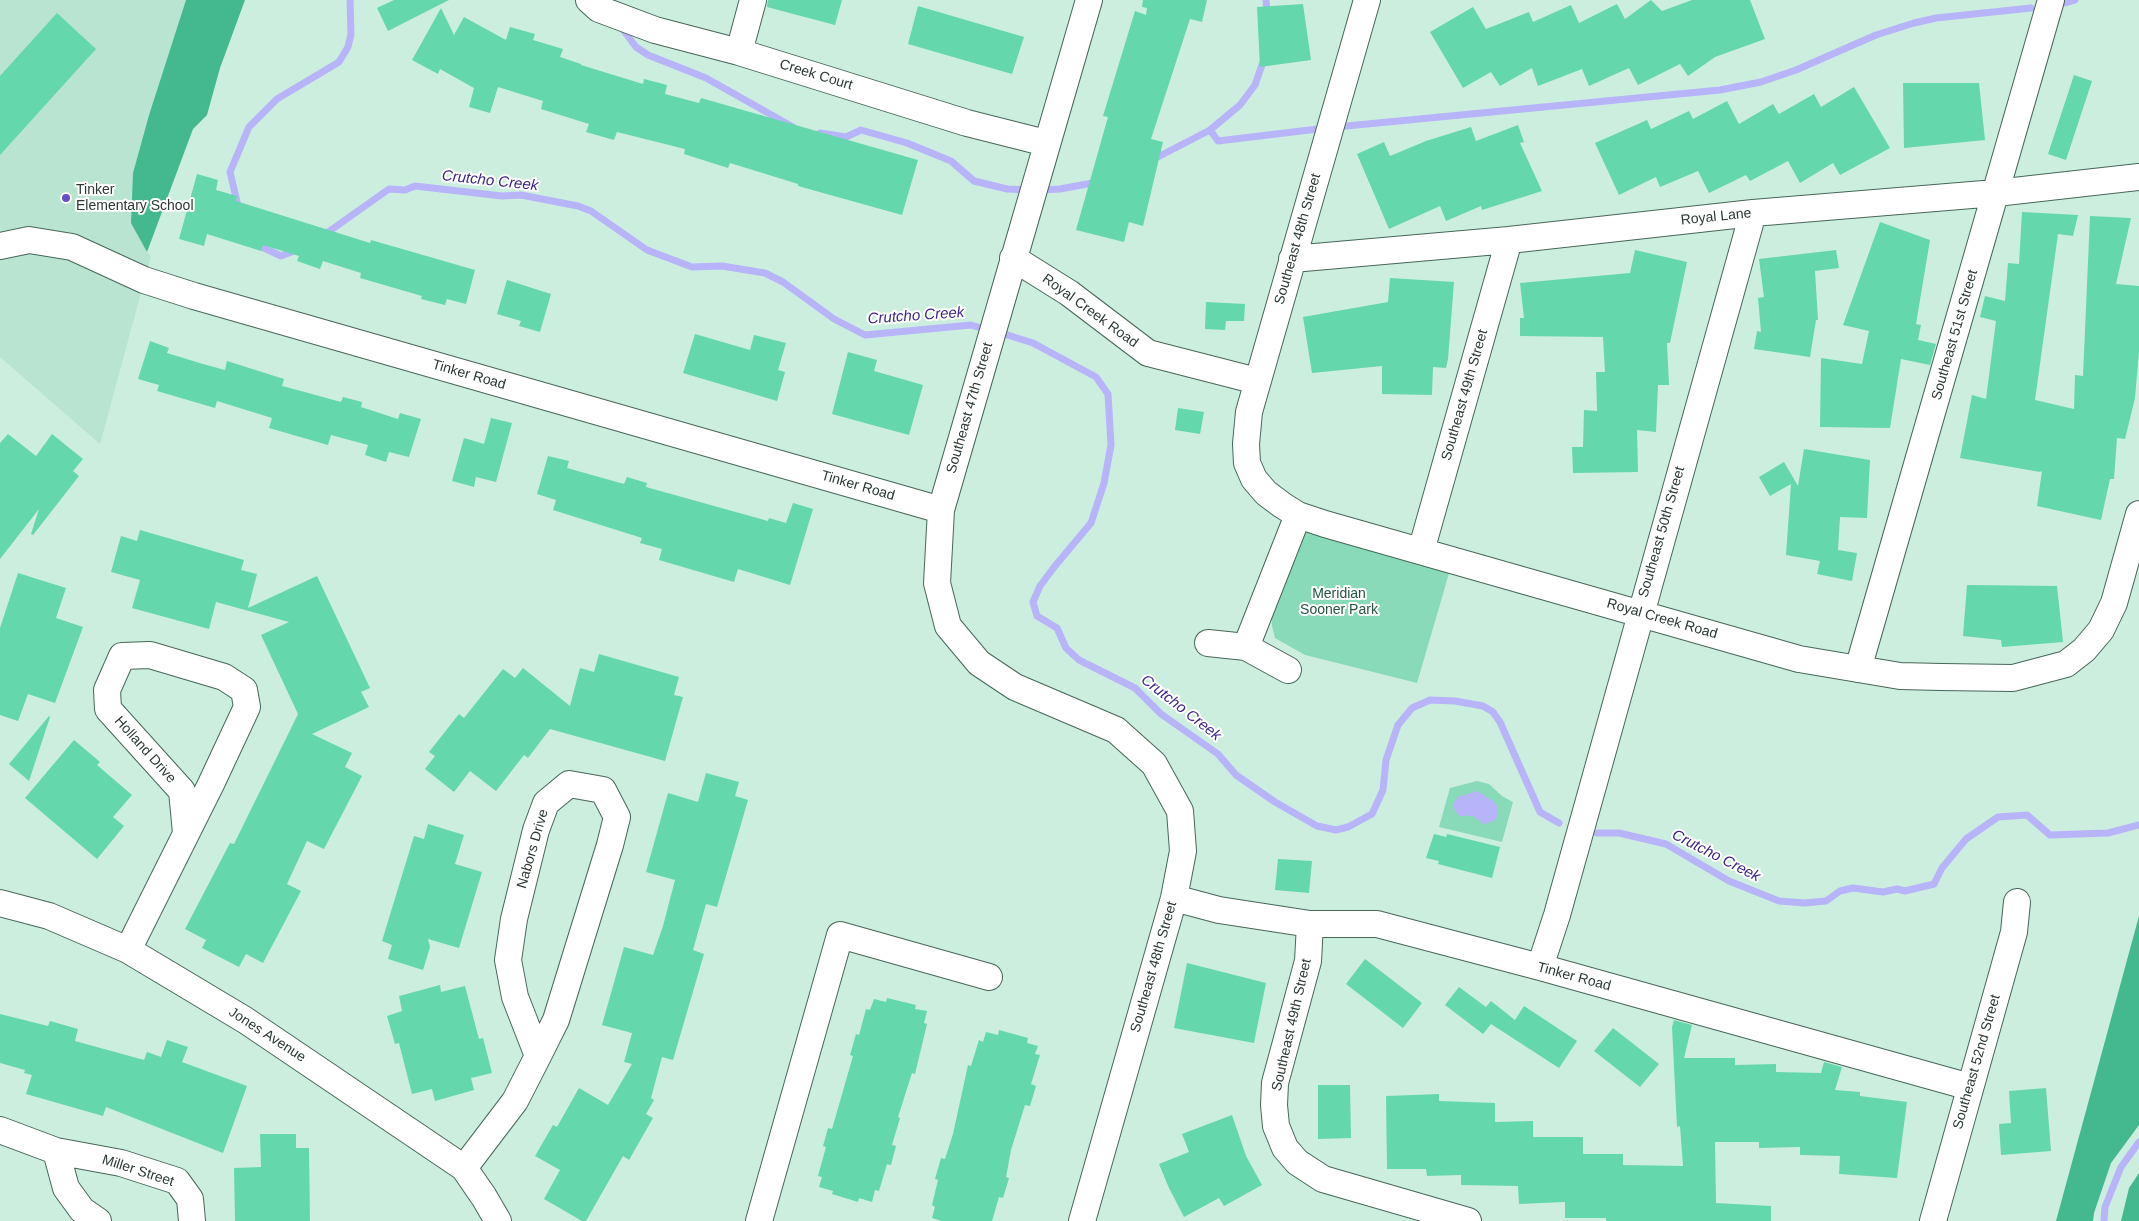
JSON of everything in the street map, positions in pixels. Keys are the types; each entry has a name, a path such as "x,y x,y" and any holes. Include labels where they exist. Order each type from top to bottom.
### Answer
{"street":[{"name":"Creek Court","path":"589,0 599,9 655,30 739,52 967,123 1046,143"},
{"path":"739,52 753,0"},
{"name":"Southeast 47th Street","path":"1089,0 941,510 937,583 948,626 979,663 1015,688 1116,730"},
{"name":"Southeast 48th Street","path":"1254,479 1247,463 1246,444 1249,412 1366,0"},
{"name":"Southeast 51st Street","path":"1858,669 2050,0"},
{"name":"Royal Lane","path":"1292,259 1509,240 1753,213 1996,193 2139,177"},
{"name":"Southeast 50th Street","path":"1540,967 1560,906 1639,613 1753,213"},
{"name":"Tinker Road","path":"0,246 29,240 72,247 144,280 194,296 941,510"},
{"name":"Southeast 49th Street","path":"1421,551 1509,240"},
{"name":"Royal Creek Road","path":"1013,258 1069,293 1148,352 1257,381"},
{"name":"Royal Creek Road","path":"1254,479 1266,493 1298,515 1799,659 1900,676 2013,678 2066,664 2084,650 2101,630 2114,603 2139,514"},
{"path":"1246,647 1298,515"},
{"path":"1208,643 1246,647 1288,670"},
{"name":"Holland Drive","path":"128,950 186,833 247,707 244,690 224,677 150,655 122,656 107,690 108,709 182,791 186,833"},
{"name":"Southeast 48th Street","path":"1082,1221 1174,898 1183,851 1180,811 1154,764 1116,730"},
{"name":"Nabors Drive","path":"464,1168 515,1101 538,1056 556,1020 608,854 617,817 603,790 569,784 546,802 536,830 514,919 508,960 515,997 538,1056"},
{"name":"Tinker Road","path":"1174,898 1219,910 1310,924 1377,924 1540,967 1970,1087"},
{"name":"Southeast 52nd Street","path":"1934,1221 2014,932 2016,902"},
{"name":"Jones Avenue","path":"0,903 49,916 128,950 245,1020 464,1168 498,1221"},
{"name":"Southeast 49th Street","path":"1310,924 1308,961 1275,1083 1276,1126 1285,1148 1297,1162 1323,1179 1468,1221"},
{"path":"759,1221 840,936 989,977"},
{"name":"Miller Street","path":"0,1130 56,1151 121,1163 177,1181 190,1199 192,1221"},
{"path":"56,1151 66,1188 82,1210 98,1221"}],"shaded area":[{"name":"Tinker Elementary School","path":"0,0 186,0 149,115 133,173 147,252 151,256 100,444 0,357"},
{"path":"1477,791 1493,801 1498,807 1498,816 1494,821 1484,824 1473,816 1460,816 1455,811 1453,804 1458,797"}],"green space":[{"path":"186,0 245,0 220,68 207,115 193,129 147,252 131,223 133,173 149,115"},
{"name":"Meridian Sooner Park","path":"1308,531 1450,570 1417,683 1305,655 1275,638 1272,626 1272,613 1300,538"},
{"path":"1477,781 1489,784 1502,796 1513,802 1502,842 1439,827 1450,788"},
{"path":"2139,916 2139,1125 2111,1163 2093,1221 2056,1221"},
{"path":"2139,1173 2139,1221 2121,1221 2129,1188"}],"building":[{"path":"394,0 449,0 388,31 377,8"},
{"path":"768,0 842,0 835,25 767,7"},
{"path":"1143,0 1207,0 1202,22 1190,19 1151,139 1163,142 1143,226 1129,222 1124,242 1076,230 1108,117 1103,116 1135,11 1146,15 1147,8 1142,7"},
{"path":"1651,0 1662,11 1692,0 1750,0 1765,39 1715,57 1688,76 1680,64 1638,85 1629,68 1589,86 1582,69 1538,86 1532,68 1500,86 1491,72 1463,88 1430,32 1473,7 1486,29 1529,12 1533,22 1571,5 1579,23 1617,4 1625,19"},
{"path":"1303,4 1311,60 1260,67 1257,7"},
{"path":"918,6 1024,37 1012,74 908,44"},
{"path":"441,8 454,35 464,17 506,40 510,27 535,34 533,40 563,49 560,57 581,65 643,84 644,79 667,85 665,94 699,103 701,98 918,160 902,215 798,186 798,184 730,163 728,168 684,154 685,149 617,132 614,140 586,132 589,124 541,109 543,101 498,87 490,113 469,107 474,88 440,69 438,74 412,60"},
{"path":"57,13 96,49 0,155 0,76"},
{"path":"2074,75 2092,81 2066,160 2048,154"},
{"path":"1903,83 1979,83 1985,140 1904,148"},
{"path":"1854,87 1890,148 1840,175 1833,163 1800,183 1788,161 1750,181 1746,175 1709,193 1698,171 1660,187 1656,177 1619,195 1595,143 1647,120 1651,129 1689,111 1693,119 1727,101 1739,124 1773,104 1779,114 1814,94 1821,107"},
{"path":"1518,125 1524,142 1520,143 1542,191 1482,210 1481,206 1446,221 1440,206 1389,229 1357,154 1384,142 1390,156 1426,141 1471,127 1476,141"},
{"path":"197,174 218,180 216,190 237,196 236,201 370,243 371,240 475,270 466,304 447,299 445,305 421,299 422,296 360,278 361,273 323,261 320,269 297,261 299,256 263,245 261,251 207,234 204,246 179,239"},
{"path":"2022,212 2078,215 2073,236 2058,234 2035,400 2074,409 2075,375 2083,376 2090,216 2131,218 2116,284 2139,286 2139,351 2135,398 2125,439 2117,438 2114,479 2110,479 2101,520 2037,506 2042,471 1960,458 1972,395 1986,399 1996,321 1980,317 1985,296 2005,301 2008,263 2019,264"},
{"path":"1880,222 1930,240 1916,324 1921,325 1918,340 1936,344 1930,365 1901,359 1890,428 1820,427 1821,358 1862,364 1869,331 1843,325"},
{"path":"1635,250 1687,262 1670,343 1667,343 1669,385 1658,385 1656,432 1637,430 1638,472 1573,473 1572,447 1583,447 1584,410 1597,411 1596,372 1605,372 1603,337 1520,336 1520,318 1524,318 1520,283 1630,273"},
{"path":"1836,250 1839,268 1815,271 1818,320 1816,320 1810,357 1754,349 1757,331 1761,332 1758,298 1764,297 1759,259"},
{"path":"1390,278 1454,282 1448,359 1446,368 1433,367 1432,395 1382,394 1382,366 1312,373 1303,317 1388,302"},
{"path":"507,280 551,294 540,332 519,326 521,321 497,314"},
{"path":"1206,302 1245,304 1244,321 1226,321 1225,330 1205,329"},
{"path":"695,334 750,350 754,335 786,343 778,370 785,372 777,401 683,373"},
{"path":"150,341 169,348 167,353 203,364 225,370 227,361 284,379 282,386 341,402 343,397 362,402 361,407 398,419 400,413 421,419 409,457 389,452 386,462 365,455 368,445 331,435 328,445 269,428 272,418 217,401 215,408 157,391 159,385 138,379"},
{"path":"848,352 877,360 874,371 923,385 909,435 832,414"},
{"path":"1178,408 1204,412 1200,434 1175,430"},
{"path":"491,418 512,423 496,482 476,477 474,487 452,481 464,438 484,444"},
{"path":"8,434 36,456 52,434 83,459 73,471 79,476 33,535 31,534 39,509 0,559 0,443"},
{"path":"1804,449 1870,460 1867,518 1840,517 1838,550 1857,553 1852,581 1817,574 1820,561 1786,555 1791,484 1770,496 1759,477 1784,462 1798,486"},
{"path":"548,456 569,461 567,468 624,484 627,477 647,483 646,487 768,521 769,518 786,523 793,503 813,509 790,585 738,569 734,582 659,560 662,549 640,543 642,538 553,510 556,500 537,494"},
{"path":"140,530 244,560 241,570 257,574 248,608 317,576 370,688 361,692 369,707 312,734 352,753 345,767 362,776 324,849 307,841 287,884 301,891 263,963 246,954 239,967 202,948 206,940 185,929 230,843 234,844 298,714 261,635 289,622 216,602 209,629 132,608 140,580 111,572 121,536 137,541"},
{"path":"18,573 66,588 56,618 83,627 55,703 28,694 18,721 0,715 0,628"},
{"path":"1967,585 2057,586 2063,642 2002,647 2001,640 1963,636"},
{"path":"599,654 679,677 674,695 683,697 665,761 550,729 528,758 524,755 496,791 470,771 454,792 425,769 435,756 429,752 459,714 464,718 503,669 515,678 523,668 570,706 580,668 594,672"},
{"path":"50,717 29,781 9,764"},
{"path":"74,740 100,762 97,765 132,795 113,817 124,826 97,859 25,798"},
{"path":"706,773 739,782 735,796 748,800 717,907 706,904 693,950 704,954 673,1060 662,1057 651,1098 654,1100 646,1114 653,1118 629,1160 623,1156 586,1221 582,1221 544,1199 560,1170 535,1156 553,1125 557,1127 579,1088 608,1105 632,1064 624,1062 632,1033 602,1025 624,947 653,955 663,926 675,880 646,872 668,793 698,802"},
{"path":"428,824 464,835 455,864 482,872 459,948 428,939 430,947 423,970 388,959 392,945 382,941 414,836 424,839"},
{"path":"1434,834 1446,837 1447,834 1500,847 1492,878 1438,864 1439,861 1426,858"},
{"path":"1278,859 1312,861 1309,893 1275,890"},
{"path":"1365,959 1422,1003 1403,1028 1346,984"},
{"path":"1187,963 1266,983 1254,1043 1174,1028"},
{"path":"440,985 441,992 465,986 479,1039 483,1038 492,1073 471,1078 474,1090 435,1101 432,1089 412,1094 399,1043 395,1044 387,1016 402,1011 399,996"},
{"path":"1459,987 1486,1007 1491,1001 1515,1020 1524,1006 1577,1041 1559,1068 1491,1024 1483,1034 1445,1005"},
{"path":"887,998 916,1005 915,1009 927,1011 924,1023 927,1024 915,1074 912,1073 898,1117 900,1118 892,1145 896,1146 891,1165 887,1164 879,1191 875,1190 872,1202 859,1198 858,1202 832,1194 833,1191 819,1187 822,1177 818,1176 826,1147 823,1146 828,1128 832,1129 853,1056 850,1055 856,1034 859,1035 866,1009 870,1010 874,999 886,1002"},
{"path":"0,1014 48,1026 50,1021 78,1029 75,1041 144,1060 147,1052 161,1057 167,1040 188,1047 182,1062 247,1086 223,1153 106,1107 103,1116 26,1094 32,1075 24,1073 25,1070 0,1063"},
{"path":"1674,1020 1692,1025 1684,1058 1735,1058 1735,1065 1776,1064 1776,1072 1821,1073 1824,1062 1842,1067 1835,1090 1860,1092 1860,1096 1907,1102 1897,1178 1839,1174 1840,1156 1800,1155 1800,1147 1759,1148 1759,1142 1715,1142 1716,1203 1771,1206 1771,1221 1606,1221 1606,1218 1565,1218 1565,1202 1519,1204 1518,1186 1461,1185 1461,1175 1427,1176 1426,1169 1387,1169 1386,1096 1439,1094 1439,1101 1495,1103 1495,1122 1533,1121 1533,1137 1583,1137 1583,1154 1623,1154 1623,1165 1683,1166 1680,1126 1677,1127 1672,1027"},
{"path":"1613,1028 1659,1064 1640,1087 1594,1051"},
{"path":"999,1030 1028,1038 1027,1043 1038,1046 1035,1054 1040,1055 1031,1084 1036,1086 1030,1106 1025,1105 1011,1150 1006,1177 1009,1178 1003,1198 999,1197 992,1221 942,1221 932,1218 935,1207 932,1205 938,1180 935,1179 941,1158 945,1159 953,1134 968,1065 971,1066 979,1040 983,1042 986,1032 998,1035"},
{"path":"1318,1085 1350,1085 1351,1138 1318,1139"},
{"path":"2046,1088 2051,1151 2001,1155 1999,1124 2011,1123 2009,1091"},
{"path":"1232,1115 1246,1156 1262,1185 1224,1206 1219,1198 1184,1217 1159,1164 1189,1152 1182,1134"},
{"path":"260,1134 296,1134 296,1148 309,1148 310,1221 235,1221 234,1168 261,1167"}],"waterway":[{"name":"Crutcho Creek","path":"239,210 230,172 249,127 277,99 339,62 348,47 351,34 350,0"},
{"path":"1266,0 1267,15"},
{"path":"2060,4 2075,0"},
{"path":"1336,127 1720,90 1761,82 1796,70 1876,35 1914,23 1936,18 2031,8"},
{"path":"621,27 636,47 648,55 706,78 793,127"},
{"path":"1152,160 1210,130 1240,105 1255,85 1264,59"},
{"path":"1210,130 1218,141 1326,128"},
{"path":"820,133 846,137 861,130 907,143 951,161 974,181 1007,189 1029,190"},
{"path":"1040,190 1060,189 1098,182"},
{"name":"Crutcho Creek","path":"324,235 389,189 405,190 415,186 502,196 521,195 578,206 591,211 647,250 692,267 722,266 765,273 783,282 834,319 865,335 971,325 988,330"},
{"name":"Crutcho Creek","path":"257,240 262,247 281,256 299,249"},
{"name":"Crutcho Creek","path":"998,332 1033,343 1096,377 1108,394 1111,445 1104,483 1091,523 1040,586 1033,602 1037,616 1057,628 1066,648 1079,660 1135,688 1161,714 1218,754 1236,775 1275,802 1317,826 1336,830 1348,827 1372,814 1383,790 1386,760 1398,725 1412,708 1430,700 1455,701 1483,706 1493,712 1500,722 1540,812 1559,823"},
{"name":"Crutcho Creek","path":"1597,833 1619,833 1666,844 1729,881 1779,901 1805,903 1826,901 1840,891 1853,888 1883,892 1897,889 1905,891 1934,884 1942,868 1966,839 1998,817 2027,815 2050,835 2108,833 2139,825"},
{"name":"Crutcho Creek","path":"2104,1221 2105,1207 2121,1167 2139,1142"}],"place":[{"name":"Tinker Elementary School","path":"66,198"}]}
